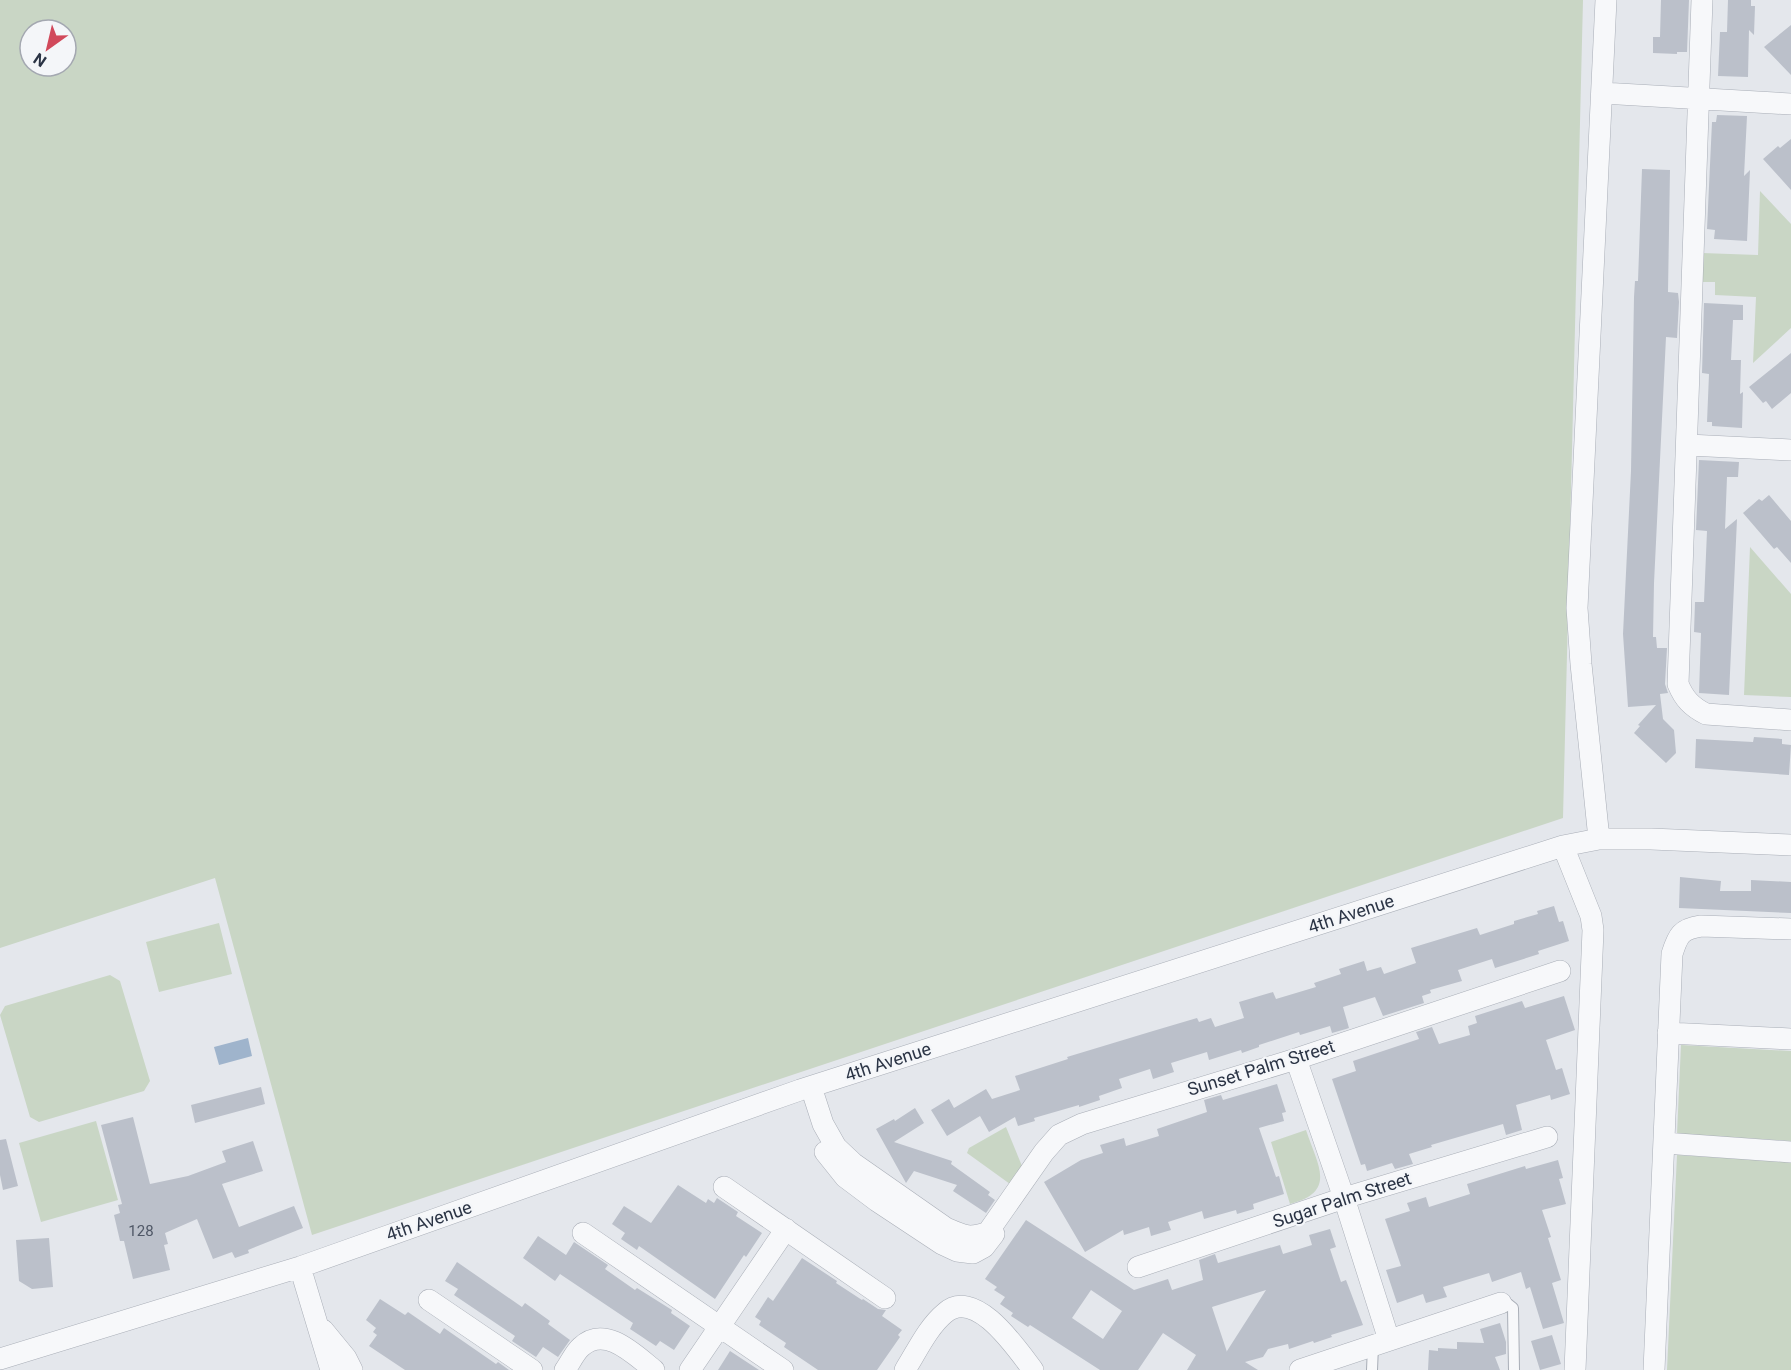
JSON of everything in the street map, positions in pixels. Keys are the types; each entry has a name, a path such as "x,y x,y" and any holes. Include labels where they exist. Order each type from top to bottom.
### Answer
{"street":[{"path":"1599,839 1577,608 1606,0"},
{"path":"1702,0 1678,684 1683,697 1706,714 1791,720"},
{"path":"1602,93 1791,104"},
{"path":"1688,445 1791,450"},
{"name":"4th Avenue","path":"0,1359 300,1267 805,1088 1563,846 1599,839 1791,845"},
{"path":"1563,846 1591,916 1593,930 1575,1370"},
{"path":"1654,1370 1672,954 1681,934 1688,927 1791,929"},
{"name":"Sunset Palm Street","path":"805,1088 836,1147 853,1163 946,1228 973,1237 988,1232 1044,1152 1059,1135 1082,1124 1296,1059 1560,971"},
{"path":"1668,1033 1791,1039"},
{"path":"1296,1059 1344,1198 1381,1343"},
{"name":"Sugar Palm Street","path":"1138,1267 1344,1198 1547,1137"},
{"path":"1664,1143 1791,1152"},
{"path":"724,1186 885,1298"},
{"path":"690,1370 786,1229"},
{"path":"583,1233 783,1370"},
{"path":"300,1267 331,1370"},
{"path":"429,1300 532,1370"},
{"path":"1300,1370 1501,1302"},
{"path":"905,1370 936,1322 946,1311 957,1306 972,1308 986,1316 1008,1338 1033,1370"},
{"path":"317,1322 346,1358 352,1370"},
{"path":"565,1370 581,1347 592,1340 606,1338 619,1344 654,1370"}],"lane":[{"path":"1501,1302 1513,1308 1514,1370"},
{"path":"1372,1370 1381,1343"}],"green space":[{"path":"0,0 1583,0 1563,818 312,1235 215,878 0,948"},
{"path":"1760,191 1791,224 1791,328 1753,363 1756,297 1715,295 1715,282 1701,282 1702,253 1758,255"},
{"path":"1750,547 1791,594 1791,697 1744,695"},
{"path":"219,923 232,974 159,992 146,942"},
{"path":"110,975 120,981 150,1081 144,1091 39,1122 30,1117 0,1015 5,1006"},
{"path":"1681,1045 1791,1051 1791,1141 1677,1134"},
{"path":"96,1121 118,1200 41,1222 19,1143"},
{"path":"1006,1127 1022,1166 1010,1184 967,1153 969,1148"},
{"path":"1306,1130 1318,1165 1319,1184 1314,1192 1305,1199 1290,1204 1271,1142"},
{"path":"1677,1155 1791,1162 1791,1370 1667,1370"}],"water":[{"path":"248,1038 252,1056 219,1065 214,1047"}],"building":[{"path":"1661,0 1689,0 1687,52 1653,53 1653,37 1660,37"},
{"path":"1728,0 1751,0 1751,6 1755,6 1754,35 1749,30 1748,77 1718,76 1720,32 1727,32"},
{"path":"1791,25 1791,75 1764,47"},
{"path":"1717,115 1747,116 1744,176 1750,170 1747,241 1714,239 1715,230 1707,229 1712,122 1716,122"},
{"path":"1791,139 1791,190 1763,159 1778,146 1780,148"},
{"path":"1642,169 1670,170 1668,292 1678,293 1679,302 1677,338 1666,337 1654,583 1653,637 1656,637 1657,648 1667,648 1665,684 1668,693 1660,694 1663,719 1674,730 1676,753 1666,763 1634,733 1656,705 1628,707 1623,634 1631,471 1634,297 1635,281 1638,281"},
{"path":"1704,303 1743,305 1743,320 1733,320 1731,360 1741,360 1742,428 1712,426 1712,422 1707,422 1709,374 1702,373"},
{"path":"1791,353 1791,393 1772,409 1766,401 1763,403 1749,387"},
{"path":"1699,460 1739,462 1738,477 1727,477 1725,529 1737,519 1729,695 1699,693 1701,633 1694,632 1695,602 1704,602 1707,531 1696,530"},
{"path":"1769,495 1791,521 1791,563 1777,547 1774,549 1743,513 1759,499 1762,501"},
{"path":"1754,737 1782,739 1782,744 1791,745 1789,775 1695,768 1696,739 1753,742"},
{"path":"1680,877 1721,881 1720,891 1751,891 1751,880 1791,882 1791,913 1679,908"},
{"path":"1554,906 1559,922 1563,921 1569,941 1538,951 1539,954 1495,968 1492,959 1458,970 1462,981 1430,990 1431,993 1422,996 1424,1003 1383,1016 1375,997 1343,1007 1349,1028 1346,1029 1332,1033 1330,1026 1300,1035 1299,1032 1242,1053 1241,1050 1209,1060 1207,1052 1171,1063 1174,1072 1153,1079 1150,1069 1119,1079 1122,1088 1099,1096 1100,1100 1034,1118 1035,1121 1018,1126 1015,1117 989,1132 980,1116 947,1136 931,1110 949,1099 954,1108 986,1089 992,1099 1020,1090 1015,1076 1068,1059 1067,1057 1197,1018 1199,1022 1211,1018 1215,1027 1244,1018 1239,1002 1273,992 1276,999 1316,987 1314,983 1341,974 1339,969 1364,961 1367,971 1381,967 1384,974 1416,963 1411,948 1477,928 1480,935 1514,924 1514,921 1538,914 1537,911"},
{"path":"1564,996 1575,1030 1546,1040 1556,1070 1562,1068 1570,1094 1551,1100 1550,1095 1516,1105 1522,1130 1506,1135 1503,1124 1431,1145 1432,1147 1409,1154 1413,1164 1395,1169 1392,1163 1367,1171 1365,1164 1361,1165 1332,1079 1356,1071 1353,1061 1419,1039 1416,1032 1432,1027 1439,1044 1470,1035 1468,1026 1477,1023 1475,1016 1522,1001 1525,1008"},
{"path":"1277,1084 1286,1112 1282,1113 1284,1121 1259,1128 1284,1194 1253,1204 1254,1209 1237,1214 1236,1210 1204,1219 1202,1211 1168,1222 1171,1230 1151,1236 1149,1227 1124,1235 1123,1230 1085,1252 1044,1182 1081,1160 1103,1153 1100,1145 1124,1138 1126,1146 1159,1136 1157,1129 1207,1112 1204,1100 1221,1095 1223,1100"},
{"path":"261,1087 265,1104 195,1123 191,1105"},
{"path":"915,1108 924,1123 894,1142 952,1161 951,1164 990,1192 988,1195 995,1200 986,1213 953,1191 957,1185 914,1171 906,1183 876,1129 894,1119 895,1121"},
{"path":"133,1117 150,1184 188,1176 226,1162 222,1151 253,1141 263,1171 222,1184 239,1227 294,1206 303,1228 248,1250 249,1253 235,1258 232,1252 213,1259 197,1219 165,1233 168,1244 164,1245 170,1270 133,1279 124,1241 120,1241 114,1215 120,1213 118,1205 122,1204 101,1125"},
{"path":"6,1139 18,1186 3,1190 0,1175 0,1140"},
{"path":"1558,1160 1563,1178 1559,1179 1566,1204 1542,1210 1561,1280 1552,1283 1564,1323 1543,1329 1530,1287 1526,1289 1521,1272 1492,1282 1489,1273 1443,1287 1447,1297 1426,1303 1423,1294 1397,1303 1386,1270 1401,1266 1385,1219 1410,1211 1407,1203 1426,1197 1429,1207 1470,1194 1467,1184 1525,1166 1526,1169"},
{"path":"678,1185 706,1203 708,1199 714,1203 717,1198 738,1212 736,1216 762,1233 746,1257 744,1255 715,1299 639,1246 637,1250 621,1239 625,1233 612,1224 624,1206 651,1223"},
{"path":"1026,1220 1134,1290 1168,1279 1172,1290 1203,1280 1199,1260 1215,1254 1218,1263 1280,1245 1283,1254 1312,1245 1309,1235 1330,1229 1336,1247 1330,1249 1341,1282 1346,1280 1363,1325 1314,1343 1313,1341 1289,1349 1288,1344 1268,1349 1263,1357 1245,1362 1258,1370 1187,1370 1196,1355 1163,1333 1138,1370 1100,1370 1030,1325 1028,1327 1011,1316 1013,1313 1000,1304 1005,1297 994,1290 997,1287 985,1279","holes":["1091,1290 1122,1311 1103,1339 1072,1318","1266,1290 1227,1351 1227,1352 1212,1307"]},
{"path":"538,1236 566,1255 574,1242 608,1265 605,1269 635,1290 637,1288 672,1310 671,1313 690,1326 674,1350 660,1341 656,1346 630,1329 633,1323 560,1274 555,1281 523,1258"},
{"path":"49,1238 53,1287 32,1289 19,1281 16,1240"},
{"path":"802,1258 862,1300 878,1309 886,1310 882,1316 902,1330 898,1335 900,1337 877,1370 818,1370 784,1347 786,1343 759,1325 761,1321 755,1317 768,1297 773,1301"},
{"path":"457,1262 522,1307 525,1303 550,1321 548,1324 570,1340 558,1357 543,1347 536,1357 512,1341 515,1336 454,1295 458,1289 445,1281"},
{"path":"380,1299 405,1315 408,1312 440,1334 444,1328 496,1364 498,1362 509,1370 405,1370 369,1346 377,1335 373,1332 376,1328 366,1320"},
{"path":"1500,1323 1506,1342 1506,1354 1495,1357 1500,1370 1428,1370 1429,1350 1457,1349 1457,1342 1484,1343 1480,1329"},
{"path":"1552,1335 1561,1364 1540,1370 1531,1341"},
{"path":"730,1351 759,1370 718,1370"}]}
